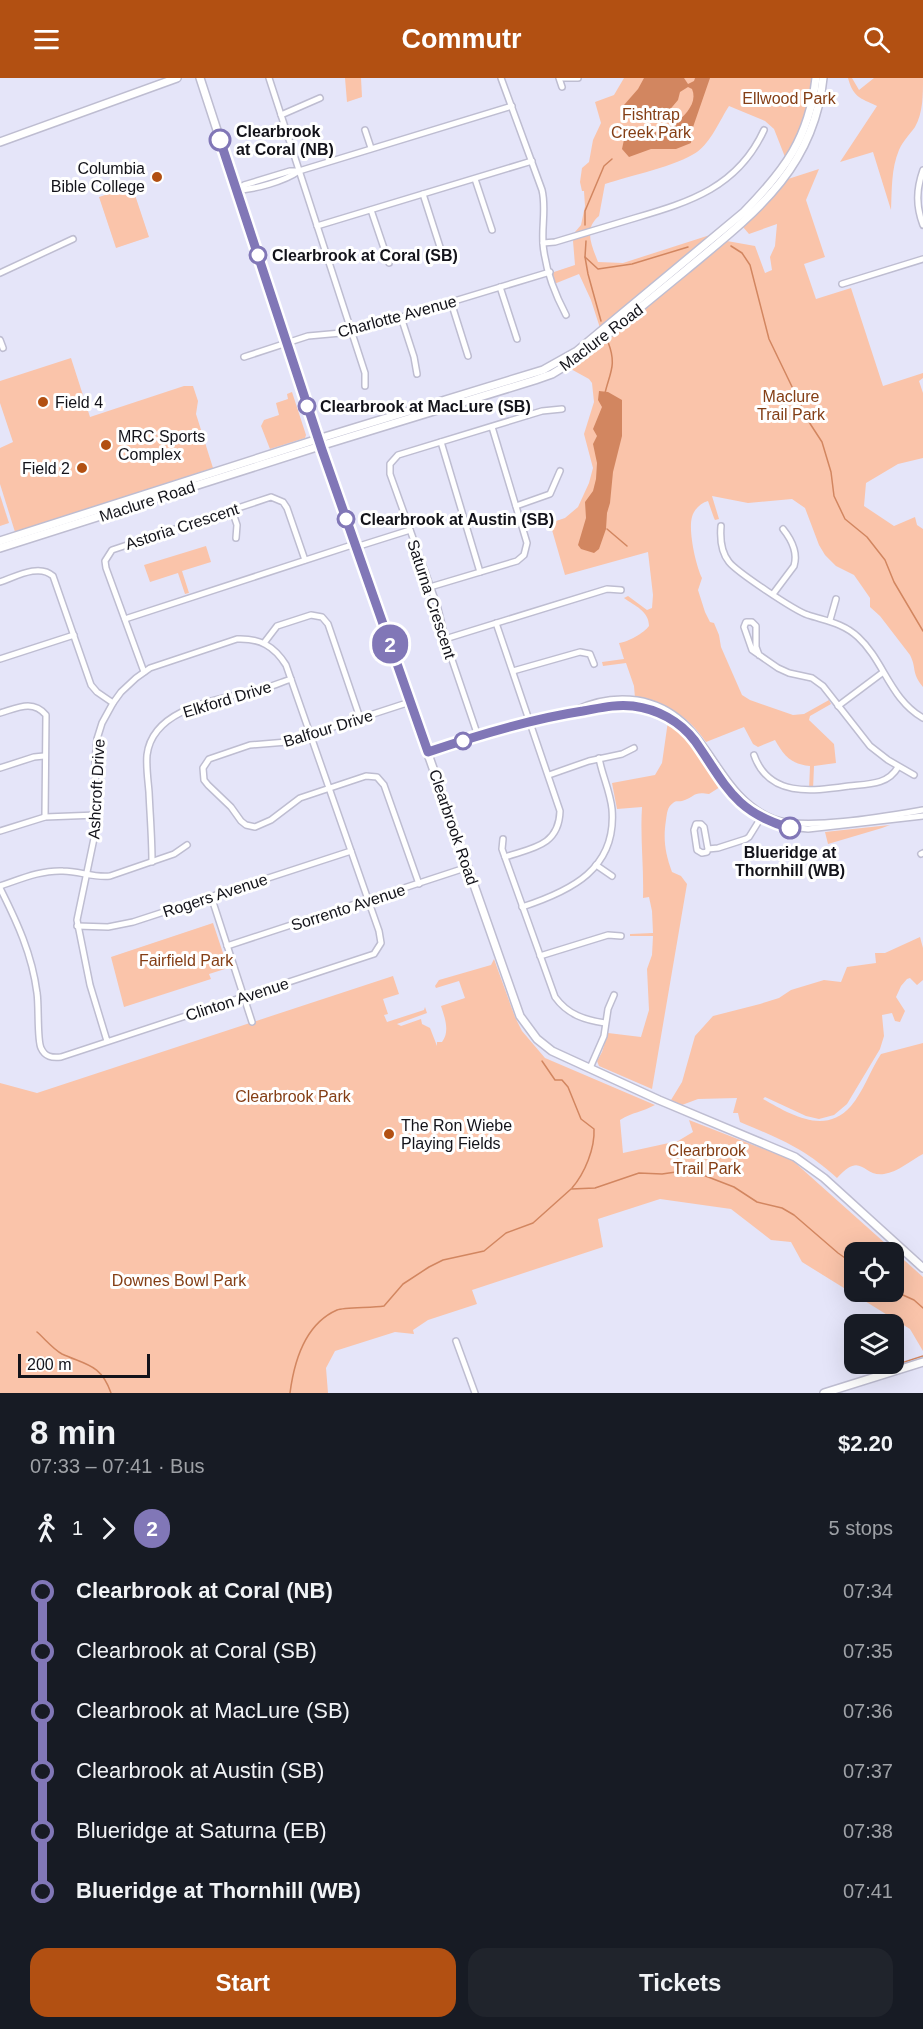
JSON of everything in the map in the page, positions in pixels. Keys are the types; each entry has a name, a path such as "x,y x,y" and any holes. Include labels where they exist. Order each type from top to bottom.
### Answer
{"main road":[{"path":"0,142 177,78"},
{"name":"Clearbrook Road","path":"200,78 319,442 520,1016 532,1034 544,1046 795,1156 824,1178 923,1268"},
{"name":"Maclure Road","path":"0,541 515,380 549,367 577,351 744,212 759,196 785,163 802,134 812,104 816,78"},
{"name":"Maclure Road","path":"0,548 319,442 552,374 580,357 728,235 766,199 790,169 809,137 820,104 823,78"},
{"path":"824,1393 923,1362"}],"street":[{"path":"269,78 365,373 365,386"},
{"path":"501,78 544,196 544,252 566,315"},
{"path":"562,87 561,78 578,78"},
{"path":"281,115 320,98"},
{"path":"236,190 246,190 371,148 512,106"},
{"path":"365,130 371,148"},
{"path":"543,243 555,242 646,215 704,194 726,179 745,159 764,130"},
{"path":"317,226 532,161"},
{"path":"923,170 917,192 917,205 923,225"},
{"path":"475,178 492,230"},
{"path":"423,194 440,247"},
{"path":"371,210 388,263"},
{"path":"0,273 73,239"},
{"path":"842,284 923,259"},
{"name":"Charlotte Avenue","path":"244,357 308,336 352,332 550,272"},
{"path":"500,287 517,339"},
{"path":"451,302 468,356"},
{"path":"401,317 417,374"},
{"path":"0,340 3,348"},
{"name":"Saturna Crescent","path":"478,736 445,639 437,605 390,474 390,464 398,455 542,411 562,409"},
{"path":"430,587 517,561 524,555 527,543 492,427"},
{"path":"441,442 480,572"},
{"path":"516,506 550,494 560,471"},
{"name":"Astoria Crescent","path":"144,672 105,564 112,550 271,497 283,502 287,508 305,560"},
{"path":"232,510 237,525 236,538"},
{"path":"721,526 722,543 729,562 797,611 830,620 857,636 904,703 923,718"},
{"path":"773,594 796,561 789,537 783,529"},
{"path":"124,619 305,560 410,530"},
{"path":"0,582 33,571 48,572 55,579 94,689 113,703"},
{"path":"445,639 608,589 621,590"},
{"path":"830,620 836,599"},
{"path":"310,735 286,665 279,654 264,643 274,628 281,624 311,615 322,617 328,624 360,718"},
{"path":"759,655 756,647 756,626 752,622 746,622 744,627 752,650 759,655 789,673 816,680 877,753 914,775"},
{"path":"496,623 560,812 560,820 555,833 544,844 505,857"},
{"path":"0,659 74,635"},
{"name":"Ashcroft Drive","path":"107,1041 90,985 77,926 77,913 96,831 95,761 97,739 102,723 113,703 129,684 158,664 226,642 250,639 264,643"},
{"path":"513,671 580,652 590,654 594,664"},
{"path":"838,706 882,672"},
{"name":"Elkford Drive","path":"152,862 147,764 149,747 156,733 167,720 182,712 238,693 264,688 291,679"},
{"name":"Balfour Drive","path":"329,788 300,798 264,824 249,826 241,821 231,807 204,780 203,768 209,759 250,745 287,742 411,702"},
{"path":"0,713 27,705 40,708 46,716 45,817"},
{"path":"428,752 570,711 613,705 633,706 653,710 678,723 693,740 724,787 734,798 762,816 790,828 808,829 923,816"},
{"name":"Clinton Avenue","path":"0,887 21,930 30,957 38,998 40,1045 44,1053 50,1057 61,1057 374,954 380,947 381,938 310,735"},
{"path":"549,775 622,754 634,748"},
{"path":"754,755 757,764 770,778 797,790 821,790 879,782 891,777 898,766"},
{"path":"0,768 44,756"},
{"path":"522,907 573,887 596,865 610,834 612,810 599,759"},
{"path":"329,788 366,776 377,777 381,780 418,884"},
{"path":"762,816 801,824 923,810"},
{"path":"0,831 45,817 97,815"},
{"path":"708,849 704,827 696,824 694,830 698,850 702,853 707,852 708,849 746,839 762,816"},
{"path":"503,839 502,849 552,990 560,1003 579,1017 605,1023"},
{"path":"0,887 45,872 67,871 110,876 174,854 187,846"},
{"name":"Rogers Avenue","path":"77,926 126,924 351,851"},
{"path":"596,865 612,876"},
{"name":"Sorrento Avenue","path":"227,946 468,867"},
{"path":"211,896 252,1022"},
{"path":"540,956 608,935 621,936"},
{"path":"590,1068 604,1036 608,1009 614,995"},
{"path":"456,1341 475,1393"}],"green space":[{"path":"345,78 361,78 362,97 347,102"},
{"name":"Fishtrap Creek Park","path":"624,78 812,78 804,119 785,157 774,129 765,121 729,106 711,137 697,152 665,166 605,184 599,216 591,226 590,232 591,244 598,262 623,263 710,235 600,328 579,274 554,284 551,273 575,265 573,241 575,232 581,225 585,206 584,191 582,191 580,182 582,168 589,162 593,140 601,123 595,102 614,95"},
{"path":"848,78 852,78 859,90 874,78 923,78 920,116 896,157 892,180 891,210 873,152 840,162 877,106 858,96 852,89"},
{"name":"Maclure Trail Park","path":"819,169 806,200 825,257 804,264 816,299 851,288 883,386 923,373 923,378 919,381 923,393 923,458 898,464 866,483 864,506 894,526 915,517 917,525 923,529 923,687 917,678 910,655 880,616 870,607 870,598 854,575 836,566 825,555 805,508 792,499 748,503 712,496 719,519 715,520 708,501 696,509 691,523 693,548 702,578 698,590 705,612 710,622 714,623 721,647 742,695 793,715 804,714 829,700 831,704 810,716 809,720 834,744 836,763 814,766 813,790 809,790 810,766 789,758 775,740 758,747 753,744 744,727 706,742 684,717 676,712 635,698 634,686 626,663 603,666 602,662 624,659 619,643 636,637 649,626 647,616 624,598 628,596 647,610 652,608 653,595 648,552 565,575 550,523 565,518 578,507 593,468 584,434 594,402 592,383 569,368 587,356 727,241 755,246 765,273 772,270 770,257 775,246 777,224 749,234 743,227 788,179"},
{"path":"132,186 149,237 116,248 99,197"},
{"name":"MRC Sports Complex","path":"71,358 90,417 184,386 193,386 198,401 196,414 213,468 15,532 0,484 0,448 13,442 0,403 0,381"},
{"path":"292,392 305,438 270,449 261,426 264,420 279,415 276,403 288,399 287,394"},
{"path":"0,495 9,523 0,526"},
{"path":"206,546 211,562 182,571 189,593 185,594 178,573 150,582 144,565"},
{"path":"668,721 691,743 720,787 709,794 697,794 675,802 667,813 665,846 668,859 672,872 681,876 687,884 652,1089 599,1066 597,1061 608,1033 641,1037 649,1010 647,969 652,955 653,936 630,936 630,934 653,933 649,897 643,898 642,807 617,809 612,783 655,775 662,763"},
{"path":"890,825 828,844 825,832"},
{"name":"Fairfield Park","path":"213,923 228,968 209,974 211,979 124,1007 111,957"},
{"path":"920,937 923,948 923,980 917,985 910,978 901,986 896,997 905,1011 900,1022 895,1021 892,1013 882,1015 884,1036 880,1049 847,1104 834,1115 819,1119 806,1116 765,1097 763,1099 796,1116 819,1121 830,1120 841,1115 851,1106 881,1054 923,1043 923,1154 889,1173 877,1174 857,1165 845,1170 837,1178 814,1159 780,1139 740,1122 738,1113 733,1113 737,1098 698,1099 682,1105 671,1100 682,1082 695,1036 713,1016 779,998 791,990 824,980 841,982 847,967 876,963 875,953 885,953"},
{"path":"494,959 522,1031 545,1058 655,1105 620,1120 623,1153 678,1141 693,1132 689,1120 792,1160 884,1242 844,1242 844,1288 802,1262 791,1242 771,1240 731,1209 660,1199 598,1219 603,1247 472,1290 477,1304 428,1320 413,1330 414,1334 395,1332 335,1351 326,1368 328,1393 0,1393 0,1083 37,1093 393,976 399,994 383,999 388,1014 384,1015 387,1022 424,1010 425,1007 427,1013 397,1024 401,1026 421,1019 422,1024 430,1028 437,1046 437,1042 442,1042 446,1034 441,1006 465,998 459,981 436,988 439,980 491,965"},
{"path":"904,1260 923,1277 923,1351 910,1329 904,1325 904,1314 886,1314 866,1302 904,1302"}],"shaded area":[{"path":"644,78 684,78 688,84 695,78 710,78 692,130 691,143 676,149 651,149 629,157 622,149 625,135 631,130 648,133 665,129 681,118 692,104 694,97 692,89 688,87 680,92 678,100 662,119 636,120 626,116 624,105"},
{"path":"599,391 608,392 622,400 622,436 613,472 606,529 599,549 594,553 581,549 578,545 586,518 585,502 593,491 596,479 597,463 593,444 597,436 593,429 602,407 598,400"}],"waterway":[{"path":"585,225 585,211 604,166 612,159"},
{"path":"586,241 585,257 588,274 601,321"},
{"path":"731,246 742,253 750,265 769,339 809,422 822,442 831,472 834,496 845,519 867,537 885,560 894,582 923,631"},
{"path":"585,257 598,269 632,264 688,247"},
{"path":"605,393 612,363 608,342"},
{"path":"607,529 627,546"},
{"path":"542,1061 555,1080 562,1080 568,1087 581,1119 594,1129 593,1144 588,1160 572,1188"},
{"path":"290,1393 303,1345 309,1334 326,1316 341,1309 384,1306 403,1284 429,1267 443,1260 484,1251 506,1233 533,1223 571,1189 595,1188 639,1173 662,1174 690,1170 734,1187 757,1202 782,1208 794,1215 844,1257"},
{"path":"904,1296 923,1308"},
{"path":"37,1332 62,1354 97,1371 107,1383 111,1393"},
{"path":"904,1362 923,1356"}],"bus line":[{"name":"2","path":"220,140 322,450 428,752 570,711 613,705 653,710 669,717 687,732 734,798 761,818 790,828"}],"place":[{"name":"Clearbrook at Coral (NB)","path":"220,140"},
{"name":"Columbia Bible College","path":"157,177"},
{"name":"Clearbrook at Coral (SB)","path":"258,255"},
{"name":"Field 4","path":"43,402"},
{"name":"Clearbrook at MacLure (SB)","path":"307,406"},
{"name":"MRC Sports Complex","path":"106,445"},
{"name":"Field 2","path":"82,468"},
{"name":"Clearbrook at Austin (SB)","path":"346,519"},
{"name":"Blueridge at Thornhill (WB)","path":"790,828"},
{"name":"The Ron Wiebe Playing Fields","path":"389,1134"}],"park label":[{"name":"Ellwood Park","path":"789,98"},
{"name":"Clearbrook Park","path":"293,1096"},
{"name":"Clearbrook Trail Park","path":"707,1159"},
{"name":"Downes Bowl Park","path":"179,1280"}]}
